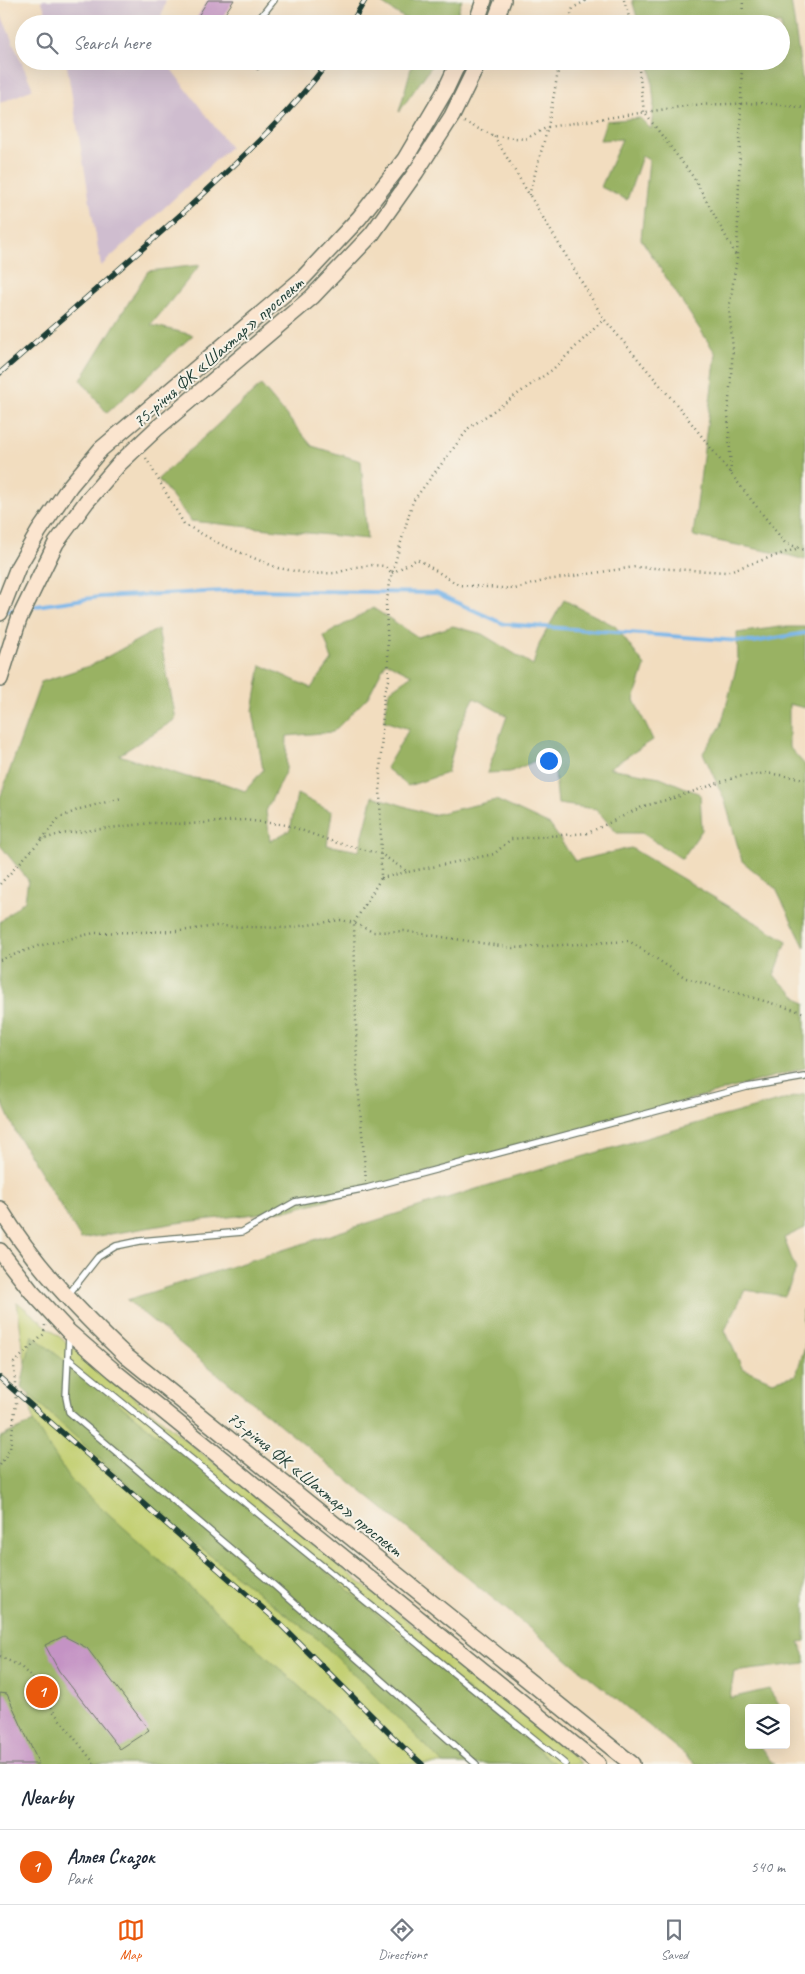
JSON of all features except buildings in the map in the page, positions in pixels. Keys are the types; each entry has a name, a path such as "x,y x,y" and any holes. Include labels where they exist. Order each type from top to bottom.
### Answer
{"main road":[{"path":"479,15 484,0"},
{"path":"497,15 503,0"},
{"name":"75-річчя ФК «Шахтар» проспект","path":"0,613 18,567 39,531 70,486 101,450 302,279 360,218 406,159 445,91 455,70"},
{"name":"75-річчя ФК «Шахтар» проспект","path":"0,680 19,619 56,543 87,500 156,429 312,297 372,234 416,172 452,116 475,70"},
{"name":"75-річчя ФК «Шахтар» проспект","path":"0,1209 18,1238 67,1297 126,1356 632,1764"},
{"path":"0,1250 49,1310 70,1332 121,1378 598,1764"}],"lane":[{"path":"262,15 274,0"},
{"path":"67,1297 98,1257 116,1246 140,1241 242,1232 295,1202 367,1188 747,1088 805,1077"},
{"path":"70,1332 66,1397 69,1412 276,1587 476,1764"},
{"path":"69,1359 565,1764"}],"path":[{"path":"571,15 573,8 587,0"},
{"path":"624,0 628,15"},
{"path":"742,15 743,0"},
{"path":"530,195 548,127 558,70"},
{"path":"639,70 644,112 694,178 737,258"},
{"path":"731,475 728,413 733,349 729,309 737,258 742,70"},
{"path":"452,116 494,136 526,139 548,127 692,104 765,103 805,108"},
{"path":"494,136 604,319 682,411 785,542 805,550"},
{"path":"367,1188 357,1072 354,923 381,878 380,764 384,691 389,680 386,604 392,573 413,501 469,428 552,370 604,319"},
{"path":"144,454 184,524 222,545 278,568 311,574 336,573 373,564 384,566 392,573"},
{"path":"392,573 417,560 459,585 514,589 548,580 634,567 726,572 800,548"},
{"path":"381,878 494,854 511,839 588,833 644,806 736,778 768,773 805,779"},
{"path":"0,884 59,818 80,809 122,798"},
{"path":"41,840 60,834 151,823 190,824 244,820 287,825 334,842 381,854 407,872"},
{"path":"0,960 38,946 94,933 180,932 216,926 287,928 342,920 354,923 373,932 404,931 513,948 629,941 686,978 805,1013"},
{"path":"0,1465 10,1449 16,1402 14,1363 44,1334 49,1310"},
{"path":"0,1656 21,1667 45,1691 53,1711 95,1764"}],"shaded area":[{"path":"41,0 166,0 162,15 47,15"},
{"path":"0,12 15,47 15,70 25,70 33,89 0,103"},
{"path":"68,70 172,70 230,147 101,266"}],"green space":[{"path":"377,0 462,0 457,15 400,15"},
{"path":"632,0 791,0 803,84 805,84 805,560 693,536 716,354 641,239 649,160 642,156 627,200 601,187 622,139 600,140 606,121 640,118 651,129 654,103 651,70 790,70 790,15 636,15"},
{"path":"411,70 429,70 399,112"},
{"path":"200,265 151,325 193,335 107,413 81,380 148,271"},
{"path":"261,385 312,446 361,461 367,539 191,521 158,479"},
{"path":"564,600 615,626 645,666 634,700 653,740 609,768 660,777 700,794 702,830 682,859 642,833 617,833 596,809 558,804 553,753 510,772 487,773 507,716 474,698 459,729 447,773 408,786 386,768 409,729 384,721 389,691 412,675 386,662 368,697 333,732 287,736 286,770 266,811 270,841 290,830 297,794 332,812 327,845 359,851 373,796 432,815 496,800 550,825 575,861 631,848 787,941 774,976 805,1004 805,1068 290,1210 176,1223 81,1239 16,1133 0,1098 0,922 25,900 28,880 0,845 0,798 41,682 92,665 158,629 176,719 119,755 187,777 220,782 245,791 263,770 253,711 261,665 311,688 332,660 324,636 373,608 418,637 453,626 482,634 533,665 540,642"},
{"path":"780,627 805,627 805,708 789,704 789,747 805,765 805,948 776,889 742,861 725,801 703,753 721,726 738,661 737,633"},
{"path":"805,1094 805,1228 784,1238 796,1270 785,1296 745,1290 725,1330 742,1368 772,1381 796,1375 805,1346 805,1641 799,1642 805,1656 805,1663 734,1672 730,1698 769,1689 778,1704 745,1704 745,1749 762,1749 774,1764 696,1764 127,1300 380,1219 720,1117"},
{"path":"17,1302 582,1764 0,1764 0,1437 33,1422"},
{"path":"805,1307 805,1346 802,1310"},
{"path":"32,1335 271,1525 555,1764 444,1764 319,1640 179,1531 21,1387"},
{"path":"33,1422 70,1479 334,1718 377,1764 0,1764 0,1438"}],"waterway":[{"path":"29,607 99,597 247,590 436,593 504,624 753,642 805,633"},
{"path":"5,611 20,609"}],"railway":[{"path":"356,15 365,0"},
{"path":"0,373 188,208 280,120 322,70"},
{"path":"0,1378 275,1619 422,1764"}],"place":[{"name":"Аллея Сказок","path":"42,1692"}]}
